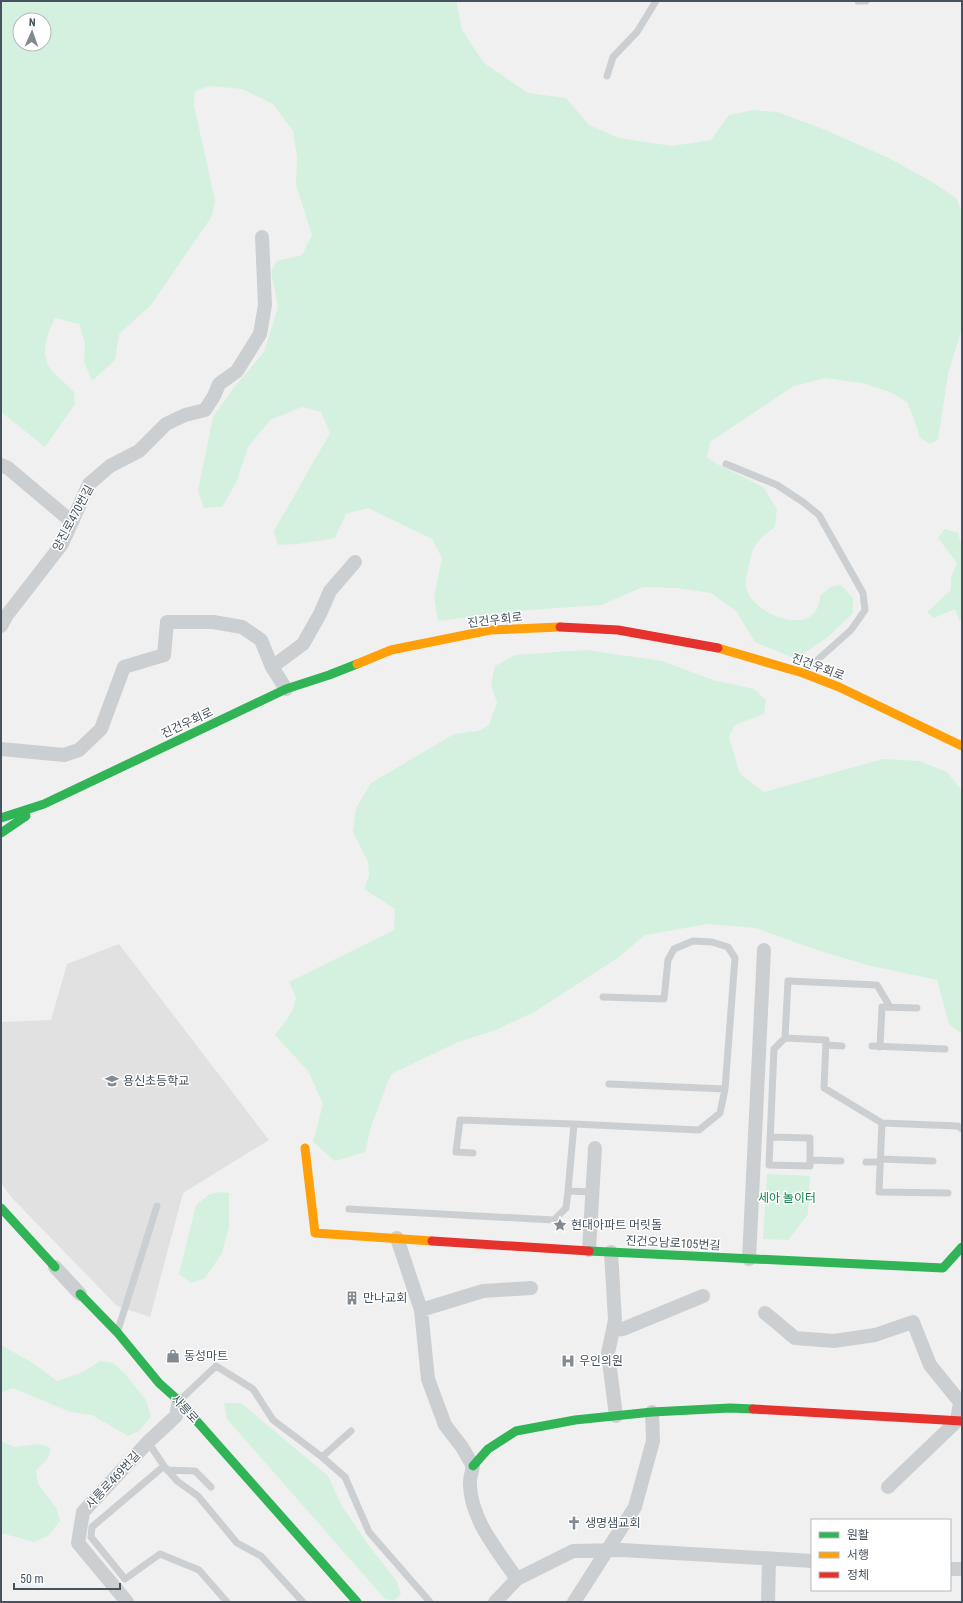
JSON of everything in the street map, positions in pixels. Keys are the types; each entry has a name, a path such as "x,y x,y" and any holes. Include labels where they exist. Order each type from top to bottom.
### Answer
{"street":[{"name":"양진로470번길","path":"1,626 7,615 62,544 89,484 110,466 139,451 166,424 185,415 205,410 220,384 237,371 260,334 265,305 262,237"},
{"path":"1,465 8,468 72,522"},
{"path":"272,667 303,644 320,614 330,590 355,562"},
{"path":"1,749 64,755 79,750 101,729 124,667 164,655 166,622 213,622 242,627 261,640 272,667 286,690"},
{"name":"진건우회로","path":"1,818 44,804 286,690 329,675 391,650 490,630 551,626 618,630 708,645 803,673 839,687 962,746"},
{"name":"진건우회로","path":"1,833 44,804"},
{"path":"749,1259 764,950"},
{"name":"진건오남로105번길","path":"305,1148 315,1233 611,1252 943,1268 962,1247"},
{"path":"588,1250 594,1148"},
{"name":"사릉로","path":"1,1208 5,1220 55,1268 117,1332 159,1383 179,1401 357,1602"},
{"path":"396,1238 421,1310 428,1379 445,1424 462,1447 473,1466"},
{"path":"611,1252 615,1320 608,1353 616,1416"},
{"path":"421,1310 483,1291 532,1288"},
{"path":"613,1330 622,1329 703,1296"},
{"path":"765,1312 795,1338 834,1341 875,1336 913,1322 930,1364 960,1402 960,1421 888,1487"},
{"name":"사릉로469번길","path":"121,1600 78,1543 83,1512 148,1442 176,1416 179,1401"},
{"path":"517,1578 486,1532 473,1506 470,1484 473,1466 488,1449 516,1431 575,1420 652,1412 730,1408 960,1421"},
{"path":"574,1602 635,1507 654,1442 652,1412"},
{"path":"495,1602 517,1578 573,1551 608,1550 811,1561"},
{"path":"768,1602 769,1558"},
{"path":"951,1569 962,1569"}],"lane":[{"path":"607,76 613,57 637,32 656,1"},
{"path":"858,1 866,1"},
{"path":"726,464 777,485 803,502 819,515 863,593 865,610 851,630 803,673"},
{"path":"473,1152 456,1152 460,1120 699,1130 720,1113 724,1089 735,958 728,947 712,942 692,941 674,949 668,960 664,1000 603,997"},
{"path":"770,1137 810,1138 810,1166 769,1165 770,1137 774,1049 785,1038 788,981 877,985 890,1007"},
{"path":"880,1047 882,1007 917,1008"},
{"path":"785,1038 826,1040 824,1088 882,1123 958,1126 962,1129"},
{"path":"826,1045 842,1046"},
{"path":"872,1046 945,1049"},
{"path":"609,1084 724,1089"},
{"path":"882,1123 879,1192 948,1193"},
{"path":"349,1209 554,1220 566,1208 574,1124"},
{"path":"810,1160 841,1161"},
{"path":"866,1162 880,1160 933,1161"},
{"path":"568,1191 592,1192"},
{"path":"117,1332 157,1206"},
{"path":"179,1401 216,1366 253,1389 273,1420 322,1457 345,1477 369,1532 430,1602"},
{"path":"322,1457 351,1431"},
{"path":"148,1442 177,1482 198,1496 237,1543 261,1556 302,1602"},
{"path":"211,1487 195,1470 166,1468 92,1527 91,1537 125,1579 160,1554 199,1570 227,1602"}],"shaded area":[{"name":"용신초등학교","path":"119,944 269,1140 183,1193 150,1317 117,1306 12,1198 1,1183 1,1022 51,1020 67,964"}],"green space":[{"path":"1,1 457,1 462,30 484,63 528,93 566,98 589,125 619,138 672,146 711,140 729,115 753,110 777,112 818,127 887,157 932,182 956,198 962,213 962,328 948,374 938,440 930,444 920,438 907,402 890,392 862,383 825,378 794,386 710,442 707,457 719,465 763,487 777,509 775,527 764,535 754,547 747,576 746,587 751,597 759,607 784,619 797,620 808,618 816,610 820,596 830,587 841,585 853,598 853,613 829,636 796,659 755,642 736,611 711,593 676,588 643,587 601,605 529,610 438,621 434,597 442,558 432,539 368,508 346,514 335,538 298,544 278,545 274,531 330,433 321,412 302,407 270,420 248,447 236,483 222,507 204,508 198,491 213,417 235,386 264,352 278,307 271,271 277,261 302,255 312,235 296,185 297,157 293,131 273,104 242,89 210,86 195,91 194,105 215,201 212,216 151,305 119,334 115,360 92,381 84,362 85,343 79,324 55,318 45,345 46,358 48,365 53,372 74,392 75,404 45,447 1,412"},
{"path":"945,529 958,533 962,547 962,620 959,620 955,609 934,618 927,612 951,590 951,577 957,563 938,538"},
{"path":"586,650 662,661 713,680 754,689 766,700 764,714 735,725 729,737 740,774 764,792 883,759 919,761 947,772 962,791 962,1034 949,1024 937,980 867,965 817,950 756,928 708,924 645,935 616,959 536,1011 496,1030 458,1042 391,1074 371,1127 365,1152 335,1161 313,1142 323,1104 308,1071 275,1035 292,1012 296,998 289,982 394,930 395,909 364,889 369,876 368,862 353,832 356,808 371,783 454,734 478,731 489,725 497,702 491,685 495,666 515,655"},
{"name":"세아 놀이터","path":"767,1174 810,1176 808,1214 788,1240 763,1239"},
{"path":"220,1192 229,1193 229,1227 222,1253 205,1278 191,1283 179,1274 196,1205 210,1194"},
{"path":"1,1345 33,1363 57,1381 83,1372 100,1361 113,1363 126,1375 146,1400 151,1417 139,1431 128,1436 92,1415 70,1412 13,1388 1,1393"},
{"path":"224,1403 241,1403 328,1476 342,1506 369,1546 396,1580 401,1594 393,1601 385,1599 227,1419"},
{"path":"1,1441 15,1447 39,1444 51,1448 48,1458 36,1470 38,1484 57,1509 60,1521 48,1536 34,1542 1,1533"}],"traffic: fast":[{"path":"1,818 44,804 286,689 357,664"},
{"path":"1,833 26,816"},
{"path":"1,1208 55,1267"},
{"path":"589,1251 943,1268 962,1247"},
{"path":"80,1294 117,1332 159,1383 179,1401 357,1602"},
{"path":"473,1466 488,1449 516,1431 575,1420 652,1412 730,1408 753,1409"}],"traffic: slow":[{"path":"357,664 391,650 490,630 560,627"},
{"path":"718,648 803,673 839,687 962,746"},
{"path":"305,1148 315,1233 432,1241"}],"traffic: jam":[{"path":"560,627 618,630 718,648"},
{"path":"432,1241 589,1251"},
{"path":"753,1409 962,1421"}],"place":[{"name":"용신초등학교","path":"112,1081"},
{"name":"현대아파트 머릿돌","path":"560,1225"},
{"name":"만나교회","path":"352,1298"},
{"name":"동성마트","path":"173,1356"},
{"name":"우인의원","path":"568,1361"},
{"name":"생명샘교회","path":"574,1523"}]}
